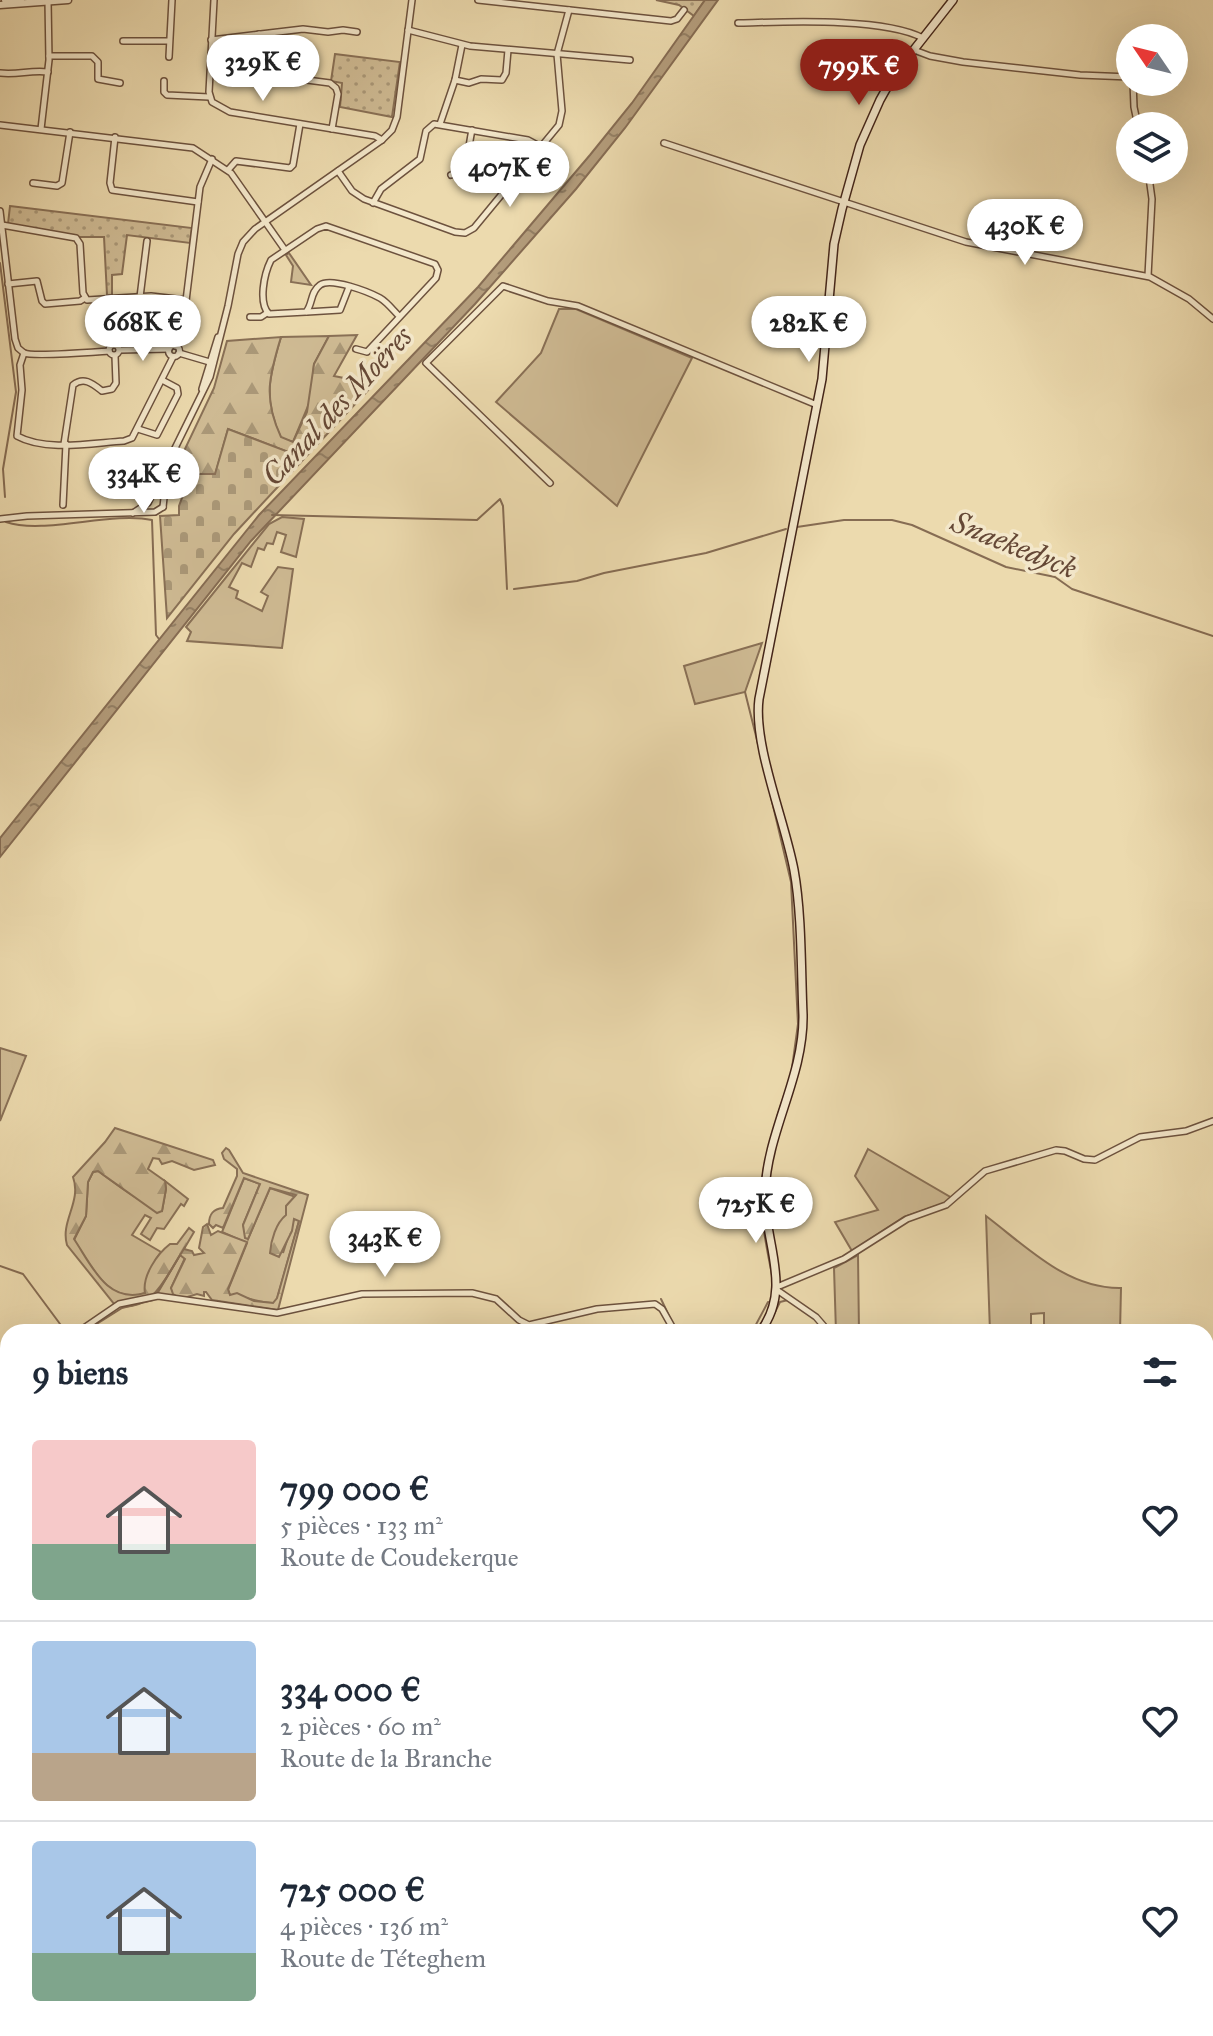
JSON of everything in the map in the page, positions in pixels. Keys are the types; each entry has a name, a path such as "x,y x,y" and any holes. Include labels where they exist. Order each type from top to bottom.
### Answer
{"main road":[{"path":"765,1324 773,1309 777,1289 776,1264 766,1212 766,1180 798,1064 803,1019 795,876 757,714 824,366 835,238 844,201 860,145 889,84 953,0"}],"street":[{"path":"5,0 48,1"},
{"path":"0,5 68,0"},
{"path":"169,57 172,0"},
{"path":"214,0 209,97 212,102 228,112 375,136 382,140"},
{"path":"133,513 145,507 151,497 196,406 223,326 239,248 250,233 392,130 397,119 412,0"},
{"path":"478,0 671,21 684,10"},
{"path":"41,129 49,56 48,1"},
{"path":"338,171 355,194 373,203 455,232 469,231 478,225 557,129 561,116 557,54 569,10"},
{"path":"738,23 776,20 860,26 912,34 924,39"},
{"path":"211,40 303,29 357,32"},
{"path":"408,30 462,44 630,60"},
{"path":"259,34 258,68 261,74 330,83 337,89 332,129"},
{"path":"123,41 169,41"},
{"path":"440,124 455,80 462,44"},
{"path":"455,80 469,83 483,79 502,80 506,73 508,50"},
{"path":"914,50 957,61 1116,78"},
{"path":"49,56 91,55 98,62 99,80 120,83"},
{"path":"0,73 48,72"},
{"path":"164,81 167,95 209,97"},
{"path":"228,170 236,161 290,168 300,124"},
{"path":"373,203 381,189 420,160 427,129 434,124 530,141 543,148"},
{"path":"0,125 188,146 228,170 285,250"},
{"path":"451,175 464,164 472,130"},
{"path":"33,183 57,186 62,183 70,132"},
{"path":"115,137 112,190 198,202"},
{"path":"664,143 971,244 1148,276 1182,295 1213,319"},
{"path":"212,159 201,180 182,328 169,354 212,363"},
{"path":"1148,276 1152,203 1150,184"},
{"path":"0,211 15,341 24,353 35,356 60,352 172,348"},
{"path":"2,225 76,238 80,244 85,298"},
{"path":"267,313 263,296 268,265 317,229 328,226 435,264 438,270 436,278 369,351 356,349"},
{"path":"140,297 147,241"},
{"path":"8,284 37,281 45,304 79,302 85,298 185,300"},
{"path":"307,312 313,293 321,284 334,282 380,298 399,316"},
{"path":"550,483 426,363 503,286 548,301 575,305 817,405"},
{"path":"250,317 261,317 267,313 340,310 349,287"},
{"path":"63,505 65,444 73,385 91,382 102,391 112,389 116,381 112,299"},
{"path":"24,353 20,365 22,390 17,436 65,444 124,441 134,436 176,355"},
{"path":"138,429 157,435 179,393 176,387 162,380"},
{"path":"0,519 156,512 163,507 167,465"},
{"path":"151,497 156,506 163,507"},
{"path":"777,1289 841,1260 903,1221 946,1205 977,1176 990,1169 1053,1150 1095,1160 1140,1137 1189,1130 1213,1121"},
{"path":"777,1289 822,1324"},
{"path":"90,1324 119,1304 156,1296 277,1313 358,1295 460,1292 496,1299 527,1324"},
{"path":"533,1324 597,1309 655,1304 664,1311 671,1324"}],"green space":[{"path":"656,0 705,0 694,16 679,5"},
{"path":"335,54 400,62 392,117 340,107 342,83 331,81"},
{"path":"10,206 192,228 190,243 127,235 122,274 112,275 112,295 107,295 104,237 80,237 8,224"},
{"path":"289,253 311,285 291,282 293,266 286,255"},
{"path":"559,309 576,309 692,358 617,506 496,402 541,353"},
{"path":"357,335 334,376 374,384 300,463 286,451 228,429 215,475 174,472 214,388 227,341 281,337 273,364 270,399 281,437 293,442 307,412 314,364 329,336"},
{"path":"329,336 314,364 311,399 293,442 281,438 272,411 270,388 281,337"},
{"path":"228,429 286,451 300,463 234,534 167,618 160,516 179,515 179,506 191,474 215,474"},
{"path":"282,517 304,519 296,557 281,552 286,535 277,532 273,544 267,543 264,550 258,548 251,567 242,563 229,587 238,591 236,598 262,611 268,596 261,592 278,567 293,569 282,648 187,641 191,632 186,627 269,524"},
{"path":"762,643 745,692 695,704 684,666"},
{"path":"0,1048 26,1056 0,1121"},
{"path":"115,1128 213,1160 215,1165 194,1170 172,1161 162,1164 159,1159 153,1158 148,1169 165,1181 166,1189 162,1211 157,1213 98,1171 93,1172 88,1182 86,1216 74,1239 102,1280 120,1293 145,1293 148,1273 160,1253 170,1244 177,1244 189,1228 194,1232 184,1249 192,1251 194,1255 204,1253 199,1248 203,1227 207,1224 211,1235 218,1231 247,1242 228,1289 230,1295 237,1293 254,1301 273,1303 299,1221 294,1219 292,1231 279,1257 270,1253 272,1243 277,1227 286,1215 286,1206 296,1195 270,1188 248,1239 245,1238 243,1225 260,1184 244,1178 223,1228 216,1225 213,1228 209,1224 211,1215 223,1208 237,1176 237,1169 224,1159 222,1153 226,1148 243,1173 308,1195 278,1310 212,1300 206,1292 204,1296 197,1294 181,1299 173,1294 171,1288 185,1259 180,1255 162,1284 147,1300 127,1306 115,1305 67,1245 66,1228 75,1195 73,1177"},
{"path":"868,1149 952,1198 904,1217 852,1251 835,1222 878,1210 855,1176"},
{"path":"98,1171 162,1211 165,1181 188,1199 164,1229 157,1228 150,1240 141,1234 151,1218 145,1215 132,1235 161,1252 146,1293 121,1294 111,1289 95,1272 74,1240 86,1216 88,1182 93,1172"},
{"path":"244,1178 260,1184 243,1225 248,1239 270,1188 296,1197 287,1215 283,1253 294,1219 299,1221 274,1303 230,1295 228,1290 247,1243 222,1232"},
{"path":"986,1216 1032,1253 1065,1274 1083,1282 1121,1288 1120,1324 1044,1324 1044,1313 1031,1314 1031,1324 990,1324"},
{"path":"180,1255 185,1258 171,1288 181,1299 157,1294"},
{"path":"858,1255 859,1324 836,1324 834,1268"}],"water":[{"path":"705,0 718,0 625,128 576,189 475,304 251,541 0,857 0,838 259,515 478,287 632,103"}],"waterway":[{"name":"Snaekedyck","path":"0,263 16,392 3,469 5,497"},
{"name":"Snaekedyck","path":"272,515 477,520 500,499 503,506 507,589"},
{"name":"Snaekedyck","path":"6,522 39,526 117,518 152,520 156,635 159,639"},
{"name":"Snaekedyck","path":"797,527 844,520 892,520 912,525 1006,567 1055,577 1072,589 1213,636"},
{"name":"Snaekedyck","path":"514,589 577,581 706,553 786,529"},
{"path":"745,692 761,756"},
{"path":"770,793 791,882 798,1024 792,1068"},
{"path":"777,1117 790,1078"},
{"path":"768,1150 761,1198 772,1275"},
{"path":"157,1293 185,1247"},
{"path":"0,1266 23,1274 60,1324"},
{"path":"661,1299 671,1320"},
{"path":"97,1324 122,1308 153,1300"},
{"path":"769,1324 780,1302 788,1300"},
{"path":"756,1324 768,1302"}],"water label":[{"name":"Canal des Moëres","path":"337,406"}]}
